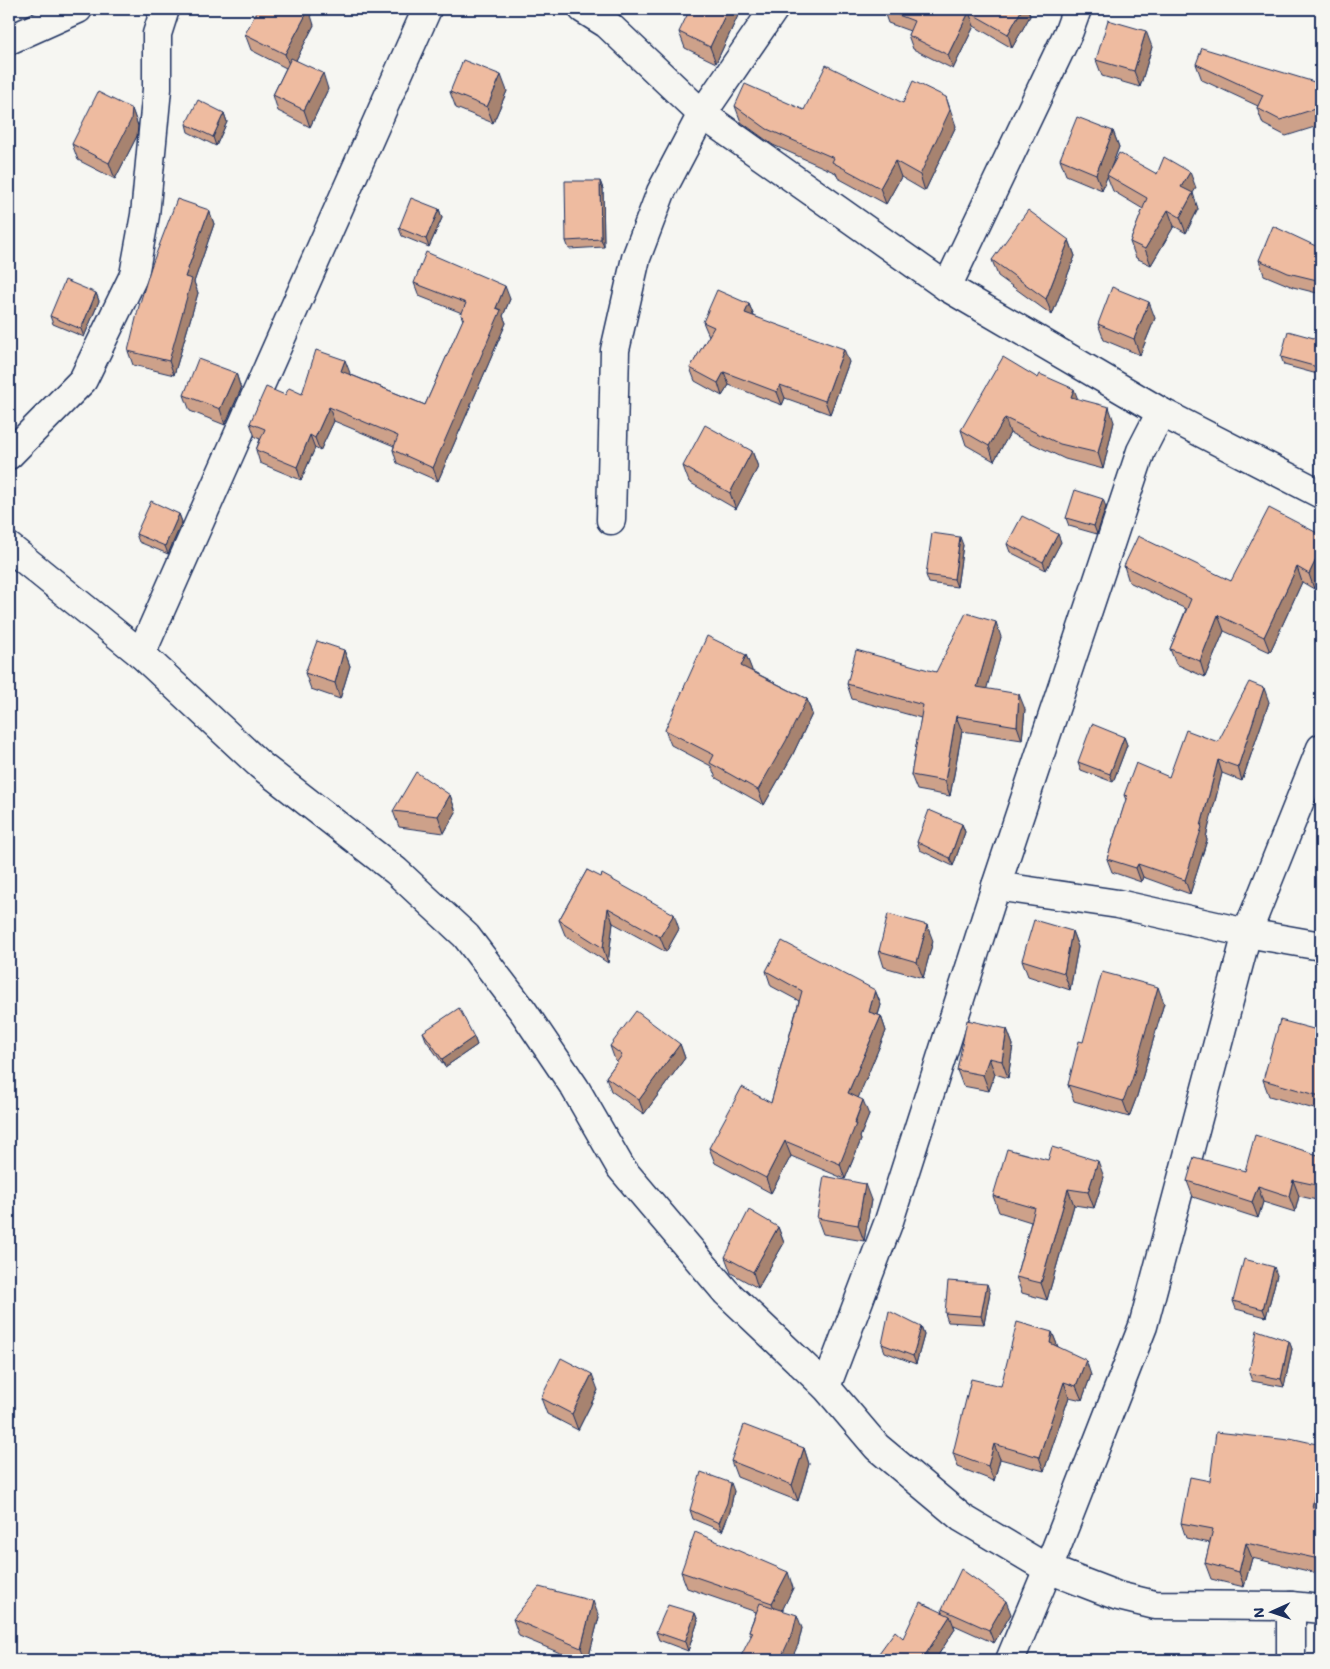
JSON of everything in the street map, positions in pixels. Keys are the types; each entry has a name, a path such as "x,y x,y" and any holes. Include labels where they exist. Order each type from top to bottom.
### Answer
{"street":[{"path":"9,40 78,9"},
{"path":"9,456 83,380 134,275 145,214 157,88 157,34 165,9"},
{"path":"141,654 426,9"},
{"path":"583,9 607,24 702,114 947,287 1161,412 1321,494"},
{"path":"611,520 615,350 636,258 661,192 702,114 774,9"},
{"path":"947,287 1069,31 1077,9"},
{"path":"826,1387 889,1221 996,886 1141,451 1161,412"},
{"path":"9,547 141,654 260,765 396,871 466,936 523,1012 575,1088 621,1168 726,1292 826,1387 877,1447 962,1518 1048,1569 1118,1596 1155,1605 1291,1606 1321,1609"},
{"path":"1010,1660 1048,1569 1143,1326 1247,933 1321,748"},
{"path":"996,886 1118,904 1247,933 1321,946"},
{"path":"1291,1606 1291,1660"}],"building":[{"path":"258,9 309,9 285,54 245,34"},
{"path":"690,9 728,9 710,47 679,32"},
{"path":"883,9 1022,9 1008,34 969,12 948,55 908,35 914,21"},
{"path":"1108,20 1146,31 1134,71 1096,60"},
{"path":"1202,48 1321,84 1321,107 1280,120 1257,108 1263,95 1196,64"},
{"path":"291,58 323,73 304,110 273,95"},
{"path":"463,60 501,75 487,107 450,92"},
{"path":"826,65 903,103 913,81 946,97 950,110 920,175 895,161 880,188 832,162 834,158 767,129 735,106 745,84 804,110"},
{"path":"98,92 132,109 131,120 109,163 72,144"},
{"path":"198,100 224,113 213,137 186,124"},
{"path":"1077,117 1113,131 1096,174 1060,159"},
{"path":"1119,153 1157,174 1164,157 1190,172 1181,187 1193,193 1180,217 1168,210 1145,249 1130,242 1147,198 1107,175"},
{"path":"565,181 600,181 601,239 566,241"},
{"path":"411,198 439,209 426,239 399,228"},
{"path":"177,199 209,210 185,277 192,279 169,361 128,351 151,267"},
{"path":"1028,210 1069,240 1046,299 992,260"},
{"path":"1273,226 1320,248 1321,245 1321,281 1288,273 1259,260"},
{"path":"426,252 505,286 496,308 501,310 433,468 393,450 398,436 329,407 315,438 310,435 297,467 256,450 265,429 250,423 266,387 285,395 289,388 302,394 316,350 345,360 341,371 425,405 464,317 461,315 466,303 414,283"},
{"path":"65,280 96,293 81,329 50,316"},
{"path":"1112,287 1149,302 1134,339 1098,324"},
{"path":"717,290 749,304 745,313 844,349 825,401 780,385 777,392 724,372 718,383 690,368 714,327 703,322"},
{"path":"1288,331 1321,340 1321,368 1281,357"},
{"path":"1003,357 1038,378 1040,374 1074,389 1071,397 1109,407 1098,453 1060,444 1005,418 989,446 961,430"},
{"path":"198,359 236,373 220,409 184,395"},
{"path":"705,425 752,451 730,493 683,466"},
{"path":"1075,490 1103,499 1094,526 1066,518"},
{"path":"151,501 179,514 165,546 136,534"},
{"path":"1269,508 1321,535 1321,549 1309,574 1297,567 1264,637 1218,615 1200,661 1170,649 1191,599 1124,566 1138,536 1231,581"},
{"path":"1022,516 1058,534 1043,562 1007,544"},
{"path":"932,533 960,537 954,579 926,575"},
{"path":"966,613 996,622 977,687 1019,694 1017,726 956,716 945,781 911,775 923,705 847,684 856,650 936,672"},
{"path":"707,636 746,655 741,666 807,699 758,790 710,763 714,755 665,730"},
{"path":"317,641 344,650 335,683 305,673"},
{"path":"1249,682 1264,688 1238,767 1218,760 1202,827 1185,880 1138,864 1136,868 1107,859 1127,796 1124,795 1136,763 1169,777 1186,730 1218,742"},
{"path":"1092,724 1124,737 1110,774 1078,762"},
{"path":"416,772 450,795 438,816 393,811"},
{"path":"929,810 962,824 950,858 917,842"},
{"path":"587,870 601,877 602,874 674,914 660,937 608,908 603,948 559,920"},
{"path":"888,914 927,925 917,962 879,951"},
{"path":"1034,920 1072,931 1064,973 1022,960"},
{"path":"782,941 875,990 869,1012 881,1016 848,1093 863,1100 854,1124 856,1124 840,1164 785,1141 766,1178 709,1148 742,1087 771,1103 802,991 766,971"},
{"path":"1102,972 1158,987 1132,1080 1123,1101 1068,1085 1079,1041 1083,1042"},
{"path":"459,1008 474,1037 442,1059 423,1032"},
{"path":"636,1011 680,1044 639,1100 606,1077 622,1055 610,1046"},
{"path":"967,1020 1007,1029 1002,1061 989,1058 983,1075 957,1070"},
{"path":"1280,1020 1321,1031 1320,1096 1263,1080"},
{"path":"1255,1135 1321,1156 1321,1186 1293,1180 1289,1196 1258,1186 1252,1202 1187,1181 1194,1157 1245,1171"},
{"path":"1052,1147 1098,1161 1088,1192 1068,1189 1041,1283 1016,1277 1035,1208 993,1196 1007,1149 1048,1160"},
{"path":"824,1176 865,1184 858,1225 817,1218"},
{"path":"749,1210 778,1227 753,1272 725,1257"},
{"path":"1244,1259 1274,1267 1263,1309 1233,1301"},
{"path":"948,1281 987,1284 981,1316 945,1313"},
{"path":"889,1311 921,1327 913,1356 882,1344"},
{"path":"1017,1322 1052,1332 1050,1343 1086,1360 1076,1386 1064,1382 1039,1457 994,1444 988,1466 953,1453 971,1379 1001,1386"},
{"path":"1257,1330 1289,1341 1281,1379 1249,1373"},
{"path":"561,1358 592,1374 572,1414 541,1398"},
{"path":"744,1425 804,1448 792,1485 731,1461"},
{"path":"1216,1432 1289,1440 1290,1438 1321,1445 1321,1464 1312,1507 1321,1509 1321,1577 1317,1576 1319,1559 1246,1543 1239,1572 1205,1563 1213,1529 1181,1523 1190,1477 1210,1481"},
{"path":"701,1472 731,1483 727,1503 719,1523 690,1510"},
{"path":"695,1532 788,1572 772,1603 681,1572"},
{"path":"961,1569 1006,1601 989,1630 942,1609"},
{"path":"539,1587 593,1601 581,1648 513,1619"},
{"path":"920,1602 950,1616 922,1660 874,1660 895,1631 903,1638"},
{"path":"760,1603 797,1615 793,1632 780,1660 739,1660 753,1632 749,1631"},
{"path":"668,1605 695,1613 685,1642 656,1632"}]}
